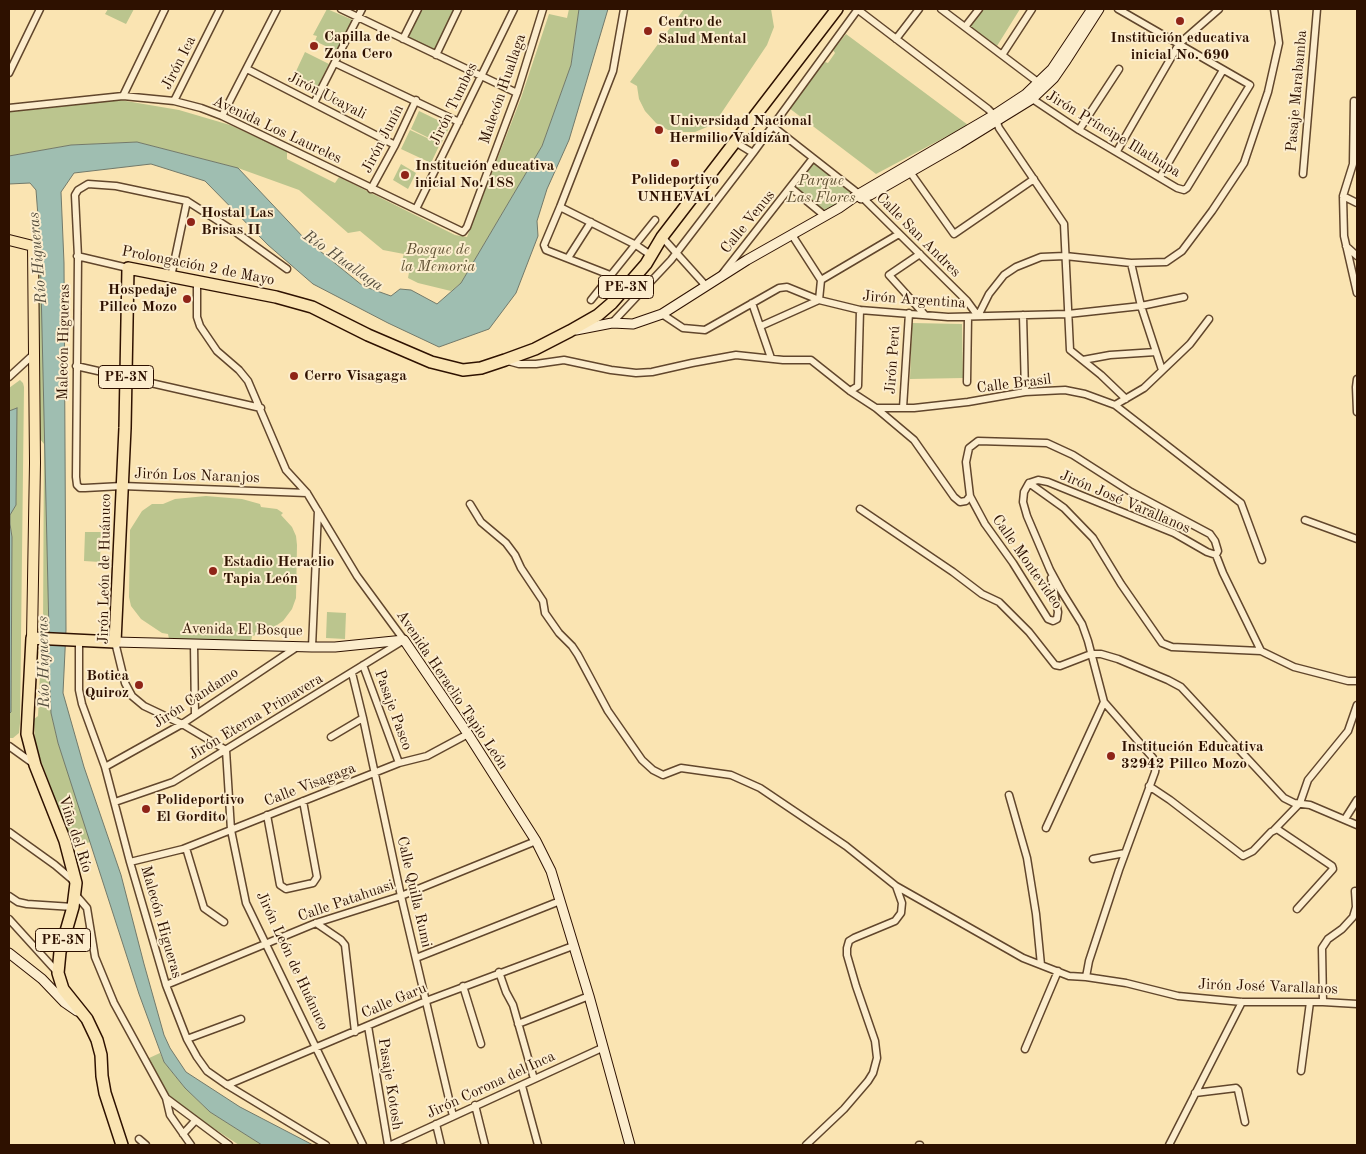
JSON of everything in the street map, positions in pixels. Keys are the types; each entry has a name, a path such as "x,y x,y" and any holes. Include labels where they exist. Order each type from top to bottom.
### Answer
{"highway":[{"name":"PE-3N","path":"505,360 535,349 570,331 598,315 612,303 652,256 662,237 836,9"},
{"name":"Prolongación 2 de Mayo","path":"128,268 171,278 276,297 312,307 368,335 431,362 463,370 481,368 505,360"},
{"name":"Jirón León de Huánuco","path":"115,642 126,377 128,268"},
{"name":"PE-3N","path":"32,638 27,734 35,764"},
{"name":"Avenida El Bosque","path":"32,638 115,642"},
{"name":"Viña del Río","path":"35,764 65,841 75,889 73,907 60,952 58,973"},
{"name":"PE-3N","path":"58,973 63,989 87,1019 97,1040 106,1094 122,1145"}],"main road":[{"path":"9,240 33,246 35,463 32,638"}],"street":[{"path":"9,73 40,9"},
{"path":"123,96 165,9"},
{"name":"Jirón Ica","path":"174,101 220,9"},
{"path":"222,116 277,9"},
{"path":"341,9 517,93"},
{"path":"314,103 362,9"},
{"path":"403,39 418,9"},
{"path":"436,55 458,9"},
{"name":"Jirón Tumbes","path":"416,209 514,9"},
{"name":"Malecón Huallaga","path":"463,232 467,227 517,93 543,9"},
{"path":"610,275 549,252 545,249 544,245 613,70 624,9"},
{"path":"612,323 676,252 753,153 858,9 988,108 1064,224 1070,350 1126,399"},
{"path":"896,39 919,9"},
{"name":"Jirón Príncipe Illathupa","path":"941,9 1039,83"},
{"path":"965,27 978,9"},
{"path":"1002,55 1032,9"},
{"path":"1029,97 1052,69 1092,9"},
{"path":"570,331 612,323 633,324 662,314 720,277 846,203 910,172 1029,97 1054,78 1099,9"},
{"path":"1118,9 1223,70 1160,177"},
{"path":"1118,151 1179,44 1219,9"},
{"path":"978,316 989,294 1004,275 1016,266 1041,257 1065,256 1131,263 1166,262 1182,251 1244,163 1268,92 1279,43 1274,9"},
{"name":"Pasaje Marabamba","path":"1302,174 1317,9"},
{"path":"335,63 460,122"},
{"name":"Jirón Ucayali","path":"247,69 395,145"},
{"path":"1079,130 1119,69"},
{"name":"Jirón Príncipe Illathupa","path":"1029,97 1079,130 1118,151 1177,188 1184,190 1250,85 1223,70"},
{"name":"Avenida Los Laureles","path":"9,108 123,96 174,101 201,108 222,116 463,232"},
{"name":"Jirón Junín","path":"372,189 416,100"},
{"path":"1354,101 1353,164 1343,196 1345,245 1357,293"},
{"name":"Calle San Andres","path":"756,114 860,196 967,301 978,316"},
{"path":"860,196 995,119"},
{"path":"735,142 753,153"},
{"name":"Calle Venus","path":"720,277 813,158"},
{"path":"910,172 954,234 1034,179"},
{"name":"Malecón Higueras","path":"85,488 80,488 77,485 76,477 76,196 78,190 88,184 116,186 187,201"},
{"path":"791,188 825,216"},
{"path":"1343,196 1357,202"},
{"path":"171,278 187,201 237,233 287,269"},
{"path":"560,207 636,245 652,256"},
{"path":"591,300 655,220"},
{"path":"568,258 591,222"},
{"path":"821,280 899,234"},
{"path":"761,326 819,300 821,280 792,235"},
{"path":"662,237 706,286"},
{"path":"1345,245 1357,256"},
{"path":"920,254 889,275 926,315"},
{"name":"Prolongación 2 de Mayo","path":"77,257 128,268"},
{"path":"1131,263 1141,306 1162,370"},
{"name":"Avenida Heraclio Tapio León","path":"197,282 197,317 200,326 217,352 239,370 248,381 286,470 307,493 357,576 404,640 468,734 536,841 551,871 589,996 630,1145"},
{"name":"Jirón Argentina","path":"662,314 683,328 702,331 779,288 787,287 819,300 860,310 968,317 1068,314 1141,306 1184,297"},
{"path":"752,303 771,358"},
{"path":"850,391 858,386 860,310"},
{"name":"Jirón Perú","path":"903,408 909,313"},
{"path":"1022,315 1024,392"},
{"path":"966,382 968,317"},
{"path":"1209,319 1190,344 1144,388 1115,405 1241,503 1262,560"},
{"path":"1083,360 1110,355 1156,352"},
{"path":"9,377 34,354"},
{"path":"505,360 519,364 536,364 564,360 636,373 652,372 692,362 736,355 811,360 850,391 876,408 914,440 954,497 960,502 966,501 970,496"},
{"path":"76,366 261,408"},
{"path":"1357,379 1357,412"},
{"name":"Calle Brasil","path":"876,408 903,408 968,402 1024,392 1065,390 1085,394 1115,405"},
{"name":"Jirón José Varallanos","path":"970,496 966,462 969,448 978,442 1047,443 1073,455 1131,492 1210,534 1215,541 1218,551 1216,555 1207,552 1174,533 1048,482 1038,480 1029,483"},
{"path":"1086,977 1089,961 1156,765 1153,758 1104,702 1082,624 1050,570 1025,509 1024,492 1029,483 1064,508 1093,538 1121,584 1162,643 1172,647 1261,651 1294,667 1348,681 1357,681"},
{"name":"Jirón Los Naranjos","path":"85,488 122,486 307,493"},
{"name":"Calle Montevideo","path":"970,496 985,524 1013,563 1048,619 1053,621 1057,619 1058,612 1050,570"},
{"name":"Jirón José Varallanos","path":"470,504 481,522 506,543 515,555 543,601 545,613 578,655 608,711 642,760 653,770 663,775 681,768 731,775 760,788 846,846 896,886 1023,958 1058,970 1069,976 1126,983 1178,996 1242,1002 1357,1004"},
{"path":"860,509 946,567 982,594 998,602 1029,632 1055,665 1070,664 1091,654 1101,654 1168,680 1180,688 1284,798 1357,824"},
{"path":"312,647 318,511"},
{"path":"1305,520 1357,539"},
{"path":"1216,555 1261,651"},
{"name":"Malecón Higueras","path":"76,639 79,690 82,704 105,768 166,985 187,1039 197,1058 207,1071 326,1145"},
{"name":"Avenida El Bosque","path":"115,642 335,647 404,640"},
{"name":"Jirón Eterna Primavera","path":"114,802 173,782 404,640"},
{"name":"Jirón León de Huánuco","path":"115,642 125,683 132,696 144,706 182,724 226,750 231,830 246,903 264,944 363,1145"},
{"path":"194,644 195,715"},
{"name":"Jirón Candamo","path":"105,768 182,724 298,646"},
{"name":"Pasaje Pasco","path":"363,665 399,763"},
{"name":"Calle Quilla Rumi","path":"352,673 401,896 453,1116"},
{"path":"1046,828 1104,702"},
{"path":"1149,786 1243,856 1253,851 1300,803 1308,780 1348,731 1357,705"},
{"path":"331,737 363,718"},
{"name":"Calle Visagaga","path":"130,862 186,848 399,763 427,756 468,734"},
{"path":"9,746 35,764"},
{"path":"1009,795 1027,858 1036,914 1041,965"},
{"path":"1345,819 1357,800"},
{"path":"267,815 280,885 286,889 313,883 317,877 303,801"},
{"path":"1274,830 1282,831 1332,866 1333,869 1297,909"},
{"path":"9,832 55,865 75,889 86,908 95,957 114,1003 166,1098 169,1114 191,1145"},
{"name":"Calle Patahuasi","path":"166,985 316,923 401,896 536,841"},
{"path":"186,848 204,908 224,922"},
{"path":"1094,859 1125,853"},
{"path":"806,1145 844,1109 873,1073 877,1058 875,1041 856,986 847,955 847,948 849,941 895,921 901,913 902,903 896,886"},
{"path":"1323,1002 1322,948 1328,939 1342,929 1353,917 1356,906 1355,891"},
{"path":"9,896 18,902 27,904 73,907"},
{"path":"416,958 560,901"},
{"path":"9,919 58,973"},
{"path":"316,923 341,940 345,945 355,1032"},
{"name":"Calle Garu","path":"227,1085 463,986 573,946"},
{"path":"9,953 42,979 64,1002 87,1019"},
{"path":"1025,1049 1058,970"},
{"path":"499,972 513,1005 534,1079"},
{"path":"463,986 481,1044"},
{"path":"518,1024 589,996"},
{"path":"1169,1145 1242,1002"},
{"path":"1301,1071 1310,1002"},
{"path":"187,1039 241,1019"},
{"name":"Pasaje Kotosh","path":"368,1026 389,1145"},
{"name":"Jirón Corona del Inca","path":"389,1145 602,1048"},
{"path":"522,1086 538,1145"},
{"path":"1195,1093 1236,1088 1245,1122"},
{"path":"166,1098 229,1145"},
{"path":"476,1106 485,1145"},
{"path":"183,1134 195,1121"},
{"path":"436,1124 441,1145"},
{"path":"139,1139 146,1145"}],"green space":[{"path":"108,9 134,9 126,24 105,14"},
{"path":"327,9 353,20 338,52 315,41 317,36 313,35"},
{"path":"422,9 455,9 434,51 408,38"},
{"name":"Bosque de la Memoria","path":"569,9 579,9 571,65 542,146 461,283 451,291 418,283 408,278 410,267 401,264 404,254 383,250 360,231 348,233 299,190 238,168 137,142 71,145 9,156 9,112 120,100 179,110 230,125 287,151 287,159 335,183 339,177 455,235 467,237 521,98 549,14 567,18"},
{"path":"684,9 771,9 774,27 767,45 718,118 707,127 695,132 668,130 656,123 645,111 639,99 637,86 630,82"},
{"path":"982,9 1020,9 997,46 969,27"},
{"path":"846,34 968,125 876,174 789,108 825,62 828,63 835,53 833,50"},
{"path":"305,52 329,64 314,94 291,82"},
{"path":"419,111 450,126 441,144 411,129"},
{"path":"410,130 440,144 431,163 401,149"},
{"name":"Parque Las Flores","path":"812,162 857,196 825,213 793,189"},
{"path":"401,164 416,173 408,189 393,180"},
{"path":"41,248 49,633 43,628 44,444 40,439 37,250"},
{"path":"912,323 962,324 963,378 910,379"},
{"path":"20,380 24,387 20,723 19,733 13,738 9,738 9,714 11,712 12,537 10,515 16,505 17,409 9,411 9,388"},
{"name":"Estadio Heraclio Tapia León","path":"206,496 242,499 260,504 261,507 277,509 283,513 281,515 292,527 296,536 296,598 292,609 283,621 260,634 252,636 251,642 169,639 168,634 162,633 141,619 131,606 129,597 130,530 142,511 152,504 163,504 175,499"},
{"path":"85,532 101,532 100,562 84,561"},
{"path":"327,612 346,613 345,639 326,638"},
{"path":"48,650 51,713 58,743 91,842 73,846 35,745 34,719 38,716 41,652"},
{"path":"160,1053 164,1062 185,1088 210,1112 262,1145 239,1145 169,1099 147,1059"}],"shaded area":[{"path":"579,9 608,9 569,140 547,189 537,221 538,236 516,293 489,329 439,347 313,284 268,245 205,181 151,164 74,173 61,192 64,263 66,630 63,693 84,767 121,875 164,1035 170,1048 186,1072 240,1107 313,1145 262,1145 210,1112 185,1088 164,1062 139,994 58,743 51,713 48,650 40,243 36,190 30,183 9,184 9,156 71,145 137,142 238,168 304,238 363,286 391,296 400,289 411,290 437,304 461,283 542,146 571,65"},
{"path":"17,408 16,505 10,515 12,537 11,712 9,714 9,411"}],"place":[{"name":"Institución educativa inicial No. 690","path":"1180,21"},
{"name":"Centro de Salud Mental","path":"648,31"},
{"name":"Capilla de Zona Cero","path":"314,46"},
{"name":"Universidad Nacional Hermilio Valdizán","path":"659,130"},
{"name":"Polideportivo UNHEVAL","path":"675,163"},
{"name":"Institución educativa inicial No. 188","path":"405,175"},
{"name":"Hostal Las Brisas II","path":"191,222"},
{"name":"Hospedaje Pillco Mozo","path":"187,299"},
{"name":"Cerro Visagaga","path":"294,376"},
{"name":"Estadio Heraclio Tapia León","path":"213,571"},
{"name":"Botica Quiroz","path":"139,685"},
{"name":"Institución Educativa 32942 Pillco Mozo","path":"1111,756"},
{"name":"Polideportivo El Gordito","path":"146,809"}],"water label":[{"name":"Río Higueras","path":"38,258"},
{"name":"Río Huallaga","path":"343,261"},
{"name":"Río Higueras","path":"44,662"}]}
